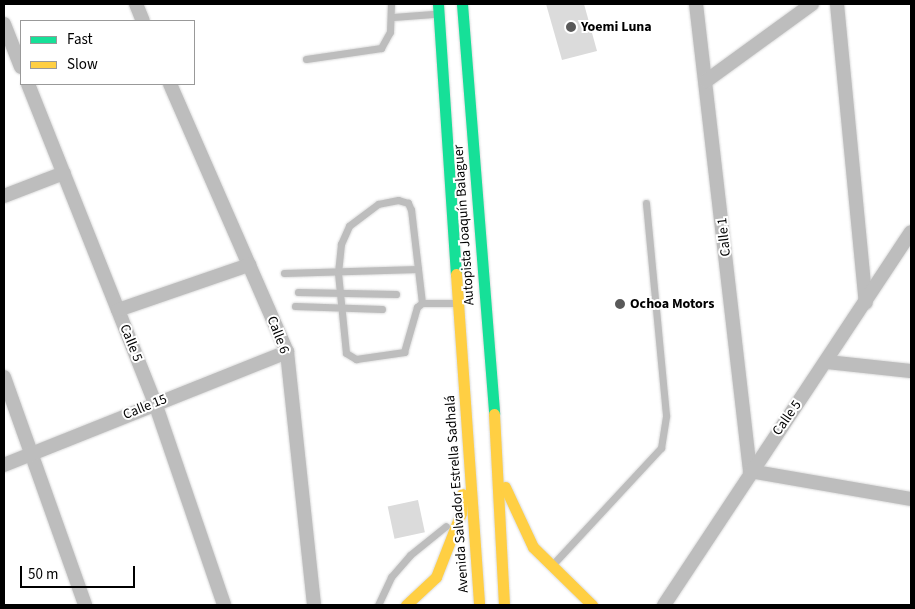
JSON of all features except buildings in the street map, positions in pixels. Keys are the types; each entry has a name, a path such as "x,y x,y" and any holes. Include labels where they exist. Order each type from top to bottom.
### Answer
{"highway":[{"name":"Autopista Joaquín Balaguer","path":"438,8 464,380"},
{"name":"Autopista Joaquín Balaguer","path":"462,8 496,444"},
{"path":"406,605 436,577 461,513 464,380"},
{"name":"Avenida Salvador Estrella Sadhalá","path":"464,380 479,605"},
{"path":"496,444 504,482 523,532 551,567 592,605"},
{"path":"496,444 504,605"}],"street":[{"path":"136,4 143,20"},
{"path":"462,8 474,4"},
{"name":"Calle 1","path":"696,4 750,471"},
{"path":"706,81 812,4"},
{"path":"837,4 866,303"},
{"path":"4,24 20,64"},
{"name":"Calle 5","path":"28,85 155,403 224,605"},
{"name":"Calle 6","path":"170,85 287,352 314,605"},
{"path":"4,196 64,173"},
{"name":"Calle 5","path":"664,605 750,471 907,245 911,232"},
{"path":"118,310 249,264"},
{"name":"Calle 15","path":"4,465 155,403 287,352"},
{"path":"827,362 911,371"},
{"path":"4,378 85,605"},
{"path":"750,471 911,499"}],"lane":[{"path":"306,59 381,48 393,17 392,4"},
{"path":"393,17 438,8"},
{"path":"398,200 408,203 411,210 418,269 422,303 413,316 407,350 356,359 346,353 342,343 338,273 341,244 349,226 378,204 398,200"},
{"path":"551,567 661,448 666,415 646,203"},
{"path":"284,273 338,273 418,269"},
{"path":"298,292 396,294"},
{"path":"422,303 458,302"},
{"path":"295,306 382,310"},
{"path":"378,605 391,577 410,555 461,513"}],"traffic: fast":[{"path":"438,4 456,274"},
{"path":"462,4 494,414"}],"traffic: slow":[{"path":"456,274 479,605"},
{"path":"494,414 504,605"},
{"path":"505,487 533,547 592,605"},
{"path":"406,605 436,577 461,513 462,494"}],"place":[{"name":"Yoemi Luna","path":"571,27"},
{"name":"Ochoa Motors","path":"620,304"}]}
